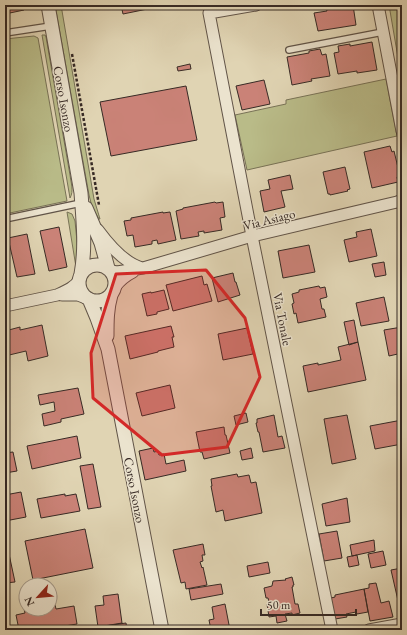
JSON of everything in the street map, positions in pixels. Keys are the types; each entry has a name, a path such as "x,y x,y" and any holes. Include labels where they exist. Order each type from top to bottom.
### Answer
{"street":[{"name":"Corso Isonzo","path":"48,5 81,198 84,245 84,262 81,277"},
{"name":"Via Tonale","path":"256,5 209,14 252,236 332,630"},
{"path":"378,5 402,131"},
{"name":"Corso Isonzo","path":"81,198 101,243 109,270"},
{"name":"Via Asiago","path":"109,270 117,272 143,268 252,236 402,200"},
{"path":"91,220 106,241 128,262 143,268"},
{"path":"5,306 57,295 64,292 74,287 87,268 95,265 104,266 115,278 113,291 106,299 101,301 94,302 74,295 57,295"},
{"name":"Via Asiago","path":"113,291 120,280 143,268"},
{"path":"81,277 79,284 80,289 82,294 87,299"},
{"name":"Corso Isonzo","path":"108,349 107,319 108,308 113,291"},
{"name":"Corso Isonzo","path":"87,299 97,318 108,349 162,630"},
{"path":"369,630 402,624"}],"lane":[{"path":"5,33 51,26"},
{"path":"289,50 383,32"},
{"path":"5,219 81,198"}],"path":[{"path":"72,54 100,210"}],"highlighted area":[{"path":"206,270 245,318 260,377 227,447 162,455 93,398 91,353 116,274"}],"green space":[{"path":"55,5 61,5 94,199 100,219 92,207 89,195"},
{"path":"389,5 402,5 402,81"},
{"path":"42,35 45,35 46,37 70,175 72,190 70,198"},
{"path":"34,36 38,38 67,201 5,214 5,39"},
{"path":"386,79 397,136 247,170 235,115 286,104 286,100"},
{"path":"67,212 72,214 75,221 79,262 76,267"}],"building":[{"path":"5,5 23,5 24,10 5,14"},
{"path":"121,5 167,5 123,14"},
{"path":"353,5 356,25 318,31 314,13 327,11 326,7"},
{"path":"372,42 377,70 338,74 334,53 339,52 338,46 350,44 350,46"},
{"path":"320,49 322,55 326,54 330,76 311,79 312,81 292,85 287,57 309,53 309,51"},
{"path":"190,64 191,69 178,71 177,67"},
{"path":"264,80 270,104 242,110 236,86"},
{"path":"186,86 197,140 111,156 100,102"},
{"path":"390,146 392,152 394,151 400,176 397,177 398,182 372,188 364,152"},
{"path":"345,167 350,189 347,190 348,191 330,195 328,194 323,172"},
{"path":"290,175 293,189 281,191 285,207 264,212 260,191 270,189 268,180"},
{"path":"223,202 225,217 220,218 222,230 204,233 204,231 198,232 199,236 181,239 176,211 183,208"},
{"path":"170,212 176,240 158,244 157,240 152,241 152,244 135,247 133,235 127,236 124,221 131,220 131,218"},
{"path":"59,227 67,267 49,271 40,231"},
{"path":"371,229 377,256 349,262 344,240 357,237 356,232"},
{"path":"27,234 35,274 17,277 8,238"},
{"path":"309,245 315,272 283,278 278,251"},
{"path":"384,262 386,275 375,277 372,264"},
{"path":"233,273 240,295 218,302 212,278"},
{"path":"202,276 204,285 207,284 212,301 173,311 166,285"},
{"path":"319,286 320,288 325,287 327,297 320,299 322,309 324,309 326,317 298,323 296,313 294,314 292,294 299,292 299,290"},
{"path":"164,290 169,309 147,316 142,294"},
{"path":"384,297 389,321 361,326 356,303"},
{"path":"354,320 358,342 349,345 344,322"},
{"path":"42,325 48,356 28,361 26,351 5,356 5,331 20,327 20,330"},
{"path":"171,326 174,337 172,337 174,347 130,359 125,336"},
{"path":"402,327 402,353 389,356 384,330"},
{"path":"247,328 253,354 223,360 218,334"},
{"path":"358,342 366,380 308,392 303,366 318,363 318,365 341,360 338,347"},
{"path":"170,385 175,408 142,416 136,393"},
{"path":"78,388 84,414 61,419 61,422 44,426 42,414 55,411 54,402 40,405 38,395"},
{"path":"246,413 248,422 236,425 234,416"},
{"path":"274,415 278,437 282,436 285,448 263,452 256,423 257,419"},
{"path":"347,415 356,459 332,464 324,419"},
{"path":"402,420 402,444 375,449 370,426"},
{"path":"224,427 230,453 204,459 202,452 200,452 196,432"},
{"path":"77,436 81,458 32,469 27,446"},
{"path":"153,448 154,452 158,451 159,455 164,454 166,464 184,460 186,471 145,480 139,451"},
{"path":"251,448 253,458 242,460 240,451"},
{"path":"13,452 17,471 5,473 5,453"},
{"path":"93,464 101,507 88,509 80,466"},
{"path":"237,474 238,477 249,475 251,483 256,482 262,513 225,521 223,510 216,512 211,479"},
{"path":"21,492 26,517 5,521 5,495"},
{"path":"65,494 65,496 76,494 80,511 41,518 37,499"},
{"path":"347,498 350,522 326,526 322,504"},
{"path":"85,529 93,568 48,577 32,577 25,541"},
{"path":"337,531 342,558 324,561 319,534"},
{"path":"374,540 375,551 352,556 350,545"},
{"path":"203,544 205,555 202,555 203,561 200,562 202,568 203,567 207,585 186,589 185,582 181,583 173,550"},
{"path":"402,546 402,565 398,547"},
{"path":"383,551 386,565 371,568 368,554"},
{"path":"9,554 15,582 5,583 5,555"},
{"path":"357,555 359,565 349,567 347,557"},
{"path":"268,562 270,573 249,577 247,566"},
{"path":"402,568 402,604 399,605 391,570"},
{"path":"292,577 295,604 298,604 300,613 292,615 292,613 285,614 287,621 277,623 276,616 269,617 267,604 269,602 268,598 266,598 264,588 272,586 273,581 286,580 285,579"},
{"path":"376,583 381,603 389,601 393,617 370,621 364,589 369,588 369,584"},
{"path":"221,584 223,594 191,600 189,589"},
{"path":"364,589 368,612 346,614 347,617 335,619 331,598 335,597 335,595"},
{"path":"118,594 122,623 98,627 95,606 104,605 103,596"},
{"path":"225,604 230,630 211,630 209,620 214,619 212,607"},
{"path":"74,606 77,624 40,630 19,630 16,615 18,615 18,617 58,617 58,609"},
{"path":"126,623 127,630 98,630 98,627"}]}
